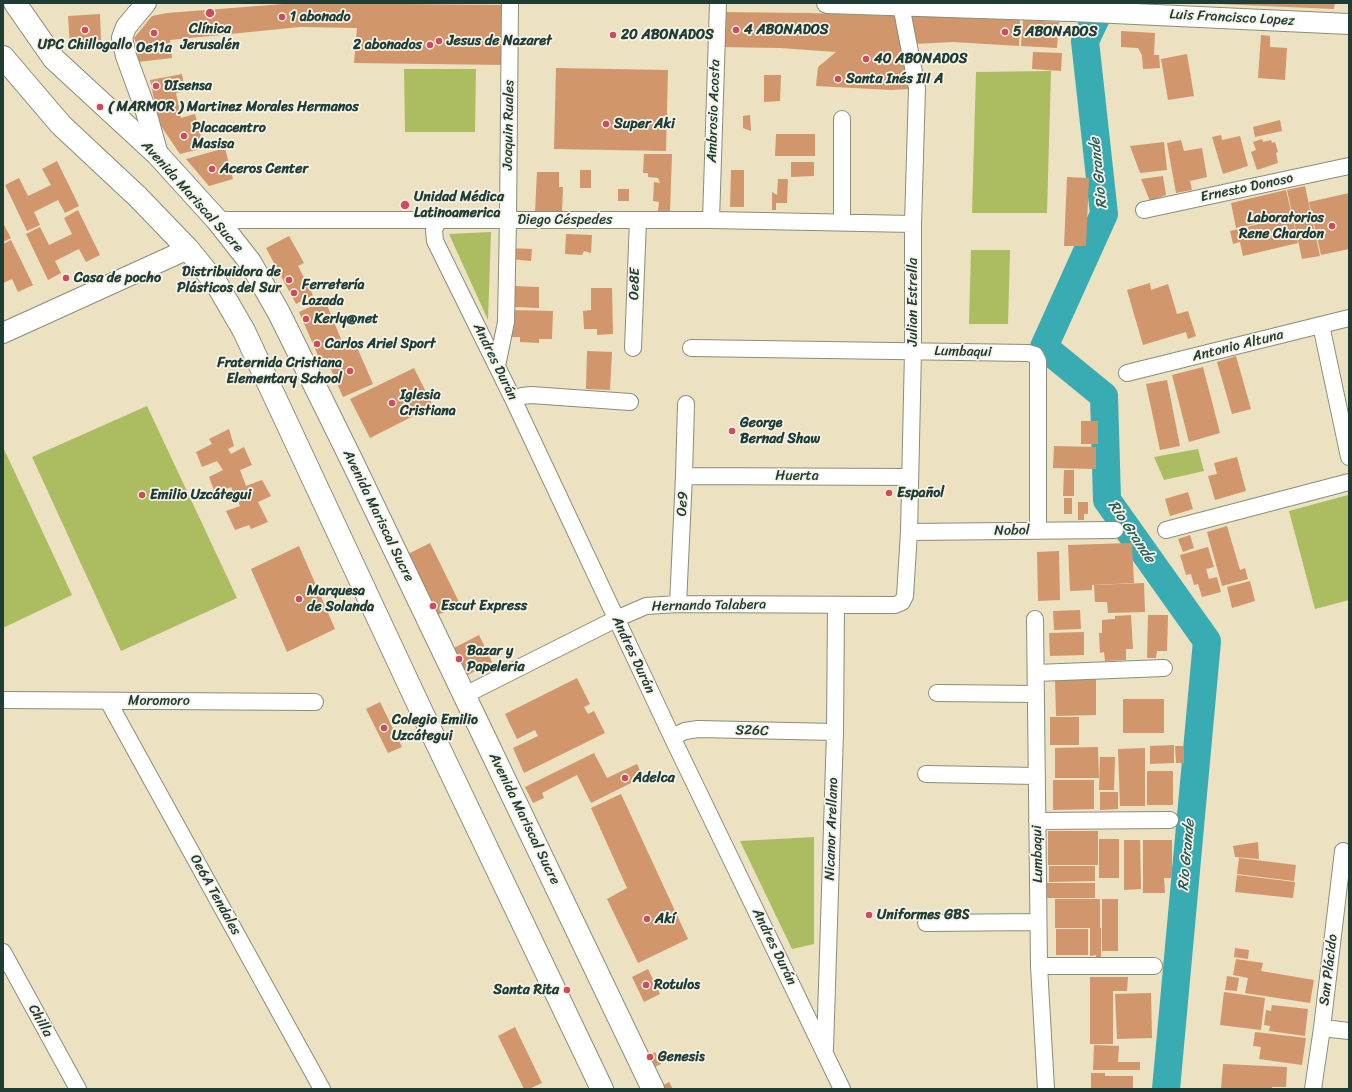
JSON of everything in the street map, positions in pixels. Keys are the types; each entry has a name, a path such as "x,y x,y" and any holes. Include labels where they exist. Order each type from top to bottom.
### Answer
{"main road":[{"name":"Avenida Mariscal Sucre","path":"15,3 54,59 158,155 217,220 250,262 279,313 465,695 653,1089"},
{"path":"3,57 62,125 138,197 188,249 218,286 244,331 418,706 602,1089"}],"street":[{"path":"146,3 126,27 122,38 126,56 145,108 158,155"},
{"name":"Joaquin Ruales","path":"497,366 506,322 510,3"},
{"name":"Ambrosio Acosta","path":"711,220 718,3"},
{"name":"Luis Francisco Lopez","path":"827,3 901,4 1349,22"},
{"name":"Julian Estrella","path":"901,4 917,88 913,224 913,351 909,532 905,596 902,602"},
{"path":"842,119 842,222"},
{"name":"Ernesto Donoso","path":"1144,210 1349,166"},
{"name":"Andres Durán","path":"439,219 434,230 436,241 514,400 672,737 842,1089"},
{"name":"Diego Céspedes","path":"217,220 711,220 913,224"},
{"name":"Oe8E","path":"632,348 638,220"},
{"path":"3,333 188,249"},
{"name":"Antonio Altuna","path":"1126,373 1349,318"},
{"path":"1321,325 1349,457"},
{"name":"Lumbaqui","path":"691,348 1028,353 1035,355 1038,361 1038,530"},
{"path":"514,400 522,396 531,395 630,402"},
{"name":"Oe9","path":"678,604 686,404"},
{"name":"Huerta","path":"684,476 910,477"},
{"path":"1166,530 1349,482"},
{"name":"Nobol","path":"909,532 1115,530"},
{"name":"Hernando Talabera","path":"465,695 616,619 646,606 678,604 836,606 895,605 902,602"},
{"name":"Nicanor Arellano","path":"825,1053 835,732 836,606"},
{"name":"Lumbaqui","path":"1036,619 1038,922 1046,1089"},
{"path":"1036,673 1164,668"},
{"path":"937,693 1036,694"},
{"name":"Moromoro","path":"3,700 315,702"},
{"name":"Oe6A Tendales","path":"108,701 322,1089"},
{"name":"S26C","path":"672,737 685,731 698,730 835,732"},
{"path":"926,774 1037,776"},
{"path":"1037,821 1170,820"},
{"name":"San Plácido","path":"1313,1089 1322,1028 1343,851"},
{"path":"926,923 1038,922"},
{"name":"Chilla","path":"3,952 78,1089"},
{"path":"1039,966 1154,966"},
{"path":"1322,1028 1349,1031"}],"green space":[{"path":"404,69 476,69 475,132 405,132"},
{"path":"1051,71 1047,213 972,213 976,72"},
{"path":"491,232 488,320 449,234"},
{"path":"971,250 1010,250 1008,324 969,324"},
{"path":"147,406 237,598 121,651 32,457"},
{"path":"3,447 72,595 3,628"},
{"path":"1198,449 1204,471 1164,480 1154,457"},
{"path":"1348,495 1349,600 1315,609 1289,511"},
{"path":"814,837 814,944 792,949 740,841"}],"building":[{"path":"296,3 505,5 504,65 354,63 357,28 300,27 170,40 172,58 138,62 134,38 152,16 167,13"},
{"path":"1218,3 1335,3 1334,9"},
{"path":"720,12 897,16 910,89 891,90 816,86 818,67 836,52 780,48 719,47"},
{"name":"UPC Chillogallo","path":"100,14 101,44 70,46 68,16"},
{"path":"909,16 1020,20 1019,46 953,42 914,44"},
{"path":"1023,20 1059,22 1057,48 1021,46"},
{"path":"1121,31 1155,33 1154,55 1159,55 1160,68 1143,69 1142,55 1138,48 1121,47"},
{"path":"1261,35 1270,36 1270,47 1287,48 1285,80 1258,78"},
{"path":"1033,52 1062,53 1061,71 1032,69"},
{"path":"1187,54 1194,96 1168,100 1161,59"},
{"path":"556,68 668,70 666,151 554,149"},
{"path":"182,74 185,91 176,93 181,118 195,114 204,148 180,154 159,123 150,80"},
{"path":"764,75 781,75 780,101 764,102"},
{"path":"750,115 751,131 743,128 743,116"},
{"path":"1280,120 1282,131 1255,137 1253,127"},
{"path":"776,134 815,134 815,156 775,156"},
{"path":"1221,135 1222,140 1240,136 1248,166 1223,174 1212,137"},
{"path":"1262,139 1263,142 1271,140 1272,143 1275,142 1278,152 1276,153 1278,163 1257,170 1251,152 1256,150 1253,142"},
{"path":"1181,140 1184,151 1202,148 1207,177 1190,181 1192,190 1176,193 1167,143"},
{"path":"1164,142 1167,170 1140,173 1130,146"},
{"name":"Aceros Center","path":"225,148 233,179 209,186 186,159"},
{"path":"644,154 672,154 670,212 658,211 659,202 653,201 654,182 660,183 658,178 648,177 648,173 643,173"},
{"path":"57,161 79,206 65,213 58,200 34,212 40,225 27,231 5,185 19,178 28,196 51,185 42,169"},
{"path":"791,162 814,162 814,176 791,177"},
{"path":"580,170 591,170 591,188 580,188"},
{"path":"731,170 744,170 744,207 730,207"},
{"path":"537,172 559,172 559,187 563,187 562,213 535,212"},
{"path":"1163,176 1166,195 1150,201 1141,179"},
{"path":"1067,177 1089,178 1086,246 1064,246"},
{"path":"778,179 788,179 787,203 776,203 776,210 772,210 772,192 777,195"},
{"path":"1305,186 1320,256 1302,259 1287,190"},
{"path":"618,189 629,189 629,201 618,201"},
{"path":"1286,190 1292,216 1236,228 1231,203"},
{"name":"Laboratorios Rene Chardon","path":"1349,193 1349,249 1321,255 1309,202"},
{"path":"78,210 100,255 86,262 79,249 55,261 61,273 48,280 26,234 40,227 49,245 72,234 64,218"},
{"path":"1292,216 1298,243 1243,256 1240,242 1233,244 1230,231"},
{"path":"3,223 11,238 3,242"},
{"path":"566,234 592,235 591,253 584,251 582,255 565,254"},
{"path":"289,236 304,263 298,266 313,295 296,304 266,248"},
{"path":"11,240 33,285 18,292 12,279 3,283 3,244"},
{"path":"510,248 532,249 531,261 510,259"},
{"path":"1150,283 1151,290 1168,284 1177,314 1188,311 1196,336 1188,339 1186,332 1143,345 1127,290"},
{"path":"514,286 539,287 539,308 514,307"},
{"path":"591,288 612,288 613,334 597,335 597,329 584,329 583,311 591,310"},
{"path":"325,300 345,349 356,345 373,384 343,397 326,358 320,360 299,312"},
{"path":"511,310 553,311 552,339 539,339 539,343 520,342 520,337 510,337"},
{"path":"587,351 612,352 610,390 586,389"},
{"path":"1236,356 1251,409 1232,414 1217,362"},
{"path":"1203,367 1220,433 1189,442 1172,375"},
{"name":"Iglesia Cristiana","path":"414,368 433,406 370,438 350,399"},
{"path":"1167,380 1180,446 1160,450 1146,384"},
{"path":"1081,421 1098,421 1098,444 1081,444"},
{"path":"229,429 234,446 228,449 231,454 244,447 252,465 240,470 246,486 262,480 271,496 258,502 268,522 251,529 249,525 235,530 226,511 240,506 231,487 215,493 209,477 223,470 217,461 202,467 196,452 212,444 209,439"},
{"path":"1054,446 1096,447 1096,469 1053,468"},
{"path":"1237,457 1246,491 1215,500 1208,476 1217,474 1214,463"},
{"path":"1064,470 1074,470 1074,496 1063,496"},
{"path":"1188,492 1193,509 1170,516 1165,499"},
{"path":"1064,498 1072,498 1072,514 1064,514"},
{"path":"1078,502 1088,502 1088,514 1084,514 1084,520 1078,520"},
{"path":"1227,526 1240,570 1245,568 1248,579 1222,586 1207,532"},
{"path":"1190,535 1194,548 1183,552 1178,539"},
{"path":"430,543 460,604 434,617 404,556"},
{"path":"1132,543 1134,583 1092,585 1092,590 1070,591 1068,545"},
{"path":"299,546 335,629 287,652 251,569"},
{"path":"1208,547 1214,567 1206,569 1209,579 1217,577 1221,592 1202,597 1198,584 1194,585 1191,574 1186,575 1180,555"},
{"path":"1059,551 1060,600 1038,601 1037,552"},
{"path":"1250,581 1255,601 1232,608 1227,587"},
{"path":"1144,583 1145,612 1108,613 1107,602 1095,602 1094,585"},
{"path":"1080,610 1081,629 1054,630 1053,611"},
{"path":"1131,615 1133,649 1126,649 1126,660 1105,661 1104,652 1100,653 1099,633 1102,633 1102,620 1115,619 1115,616"},
{"path":"1148,615 1168,615 1167,651 1157,651 1156,658 1147,658"},
{"path":"1084,632 1084,655 1050,656 1049,633"},
{"path":"479,635 492,662 464,677 450,650"},
{"path":"577,678 590,704 584,707 588,714 594,711 605,733 524,773 513,748 538,736 535,730 517,739 505,714"},
{"path":"1096,679 1096,715 1056,716 1055,680"},
{"path":"1123,699 1164,699 1164,733 1123,733"},
{"name":"Colegio Emilio Uzcátegui","path":"380,702 402,747 388,753 366,709"},
{"path":"1050,717 1079,717 1079,745 1050,745"},
{"path":"1174,745 1174,763 1150,764 1150,746"},
{"path":"1175,746 1184,746 1184,763 1176,763"},
{"path":"1098,747 1099,778 1055,778 1055,748"},
{"path":"1145,748 1145,806 1120,806 1118,749"},
{"name":"Adelca","path":"594,753 607,778 637,764 643,777 591,803 577,775 542,793 544,798 533,803 525,787"},
{"path":"1100,757 1115,757 1114,790 1099,790"},
{"path":"1147,771 1173,771 1173,805 1147,805"},
{"path":"1053,780 1094,780 1094,809 1053,810"},
{"path":"1100,792 1118,792 1118,809 1100,810"},
{"path":"621,794 688,939 638,963 607,899 627,888 591,808"},
{"path":"1048,831 1098,831 1098,865 1048,865"},
{"path":"1099,839 1119,839 1119,878 1099,878"},
{"path":"1124,840 1140,840 1141,889 1124,890"},
{"path":"1143,840 1172,840 1172,878 1164,878 1165,893 1143,893"},
{"path":"1258,842 1259,859 1235,857 1233,846"},
{"path":"1239,858 1296,865 1294,881 1237,874"},
{"path":"1049,866 1095,866 1095,881 1049,882"},
{"path":"1237,875 1295,882 1293,898 1235,892"},
{"path":"1045,883 1095,883 1095,898 1045,898"},
{"path":"1055,899 1100,899 1100,928 1055,928"},
{"path":"1102,899 1118,899 1118,951 1102,951"},
{"path":"1090,928 1101,928 1101,959 1096,959 1096,955 1090,956"},
{"path":"1056,929 1088,929 1088,955 1056,955"},
{"path":"1235,948 1249,950 1248,959 1234,957"},
{"path":"1236,959 1263,963 1261,971 1314,980 1310,1003 1245,993 1248,978 1233,975"},
{"name":"Rotulos","path":"648,969 660,994 644,1002 632,977"},
{"path":"1227,976 1239,978 1237,991 1225,990"},
{"path":"1090,977 1128,977 1127,991 1113,991 1113,1044 1090,1044"},
{"path":"1224,992 1265,998 1261,1030 1220,1025"},
{"path":"1151,993 1152,1038 1117,1039 1115,994"},
{"path":"1272,1005 1308,1009 1305,1036 1269,1031 1270,1026 1264,1025 1266,1010 1271,1011"},
{"path":"515,1027 542,1083 529,1089 524,1089 498,1036"},
{"path":"1255,1032 1306,1038 1302,1065 1259,1059 1261,1047 1253,1046"},
{"path":"1094,1045 1119,1046 1118,1062 1140,1062 1140,1070 1093,1070"},
{"path":"655,1052 661,1064 652,1068 646,1057"},
{"path":"1223,1064 1287,1067 1286,1087 1272,1087 1272,1089 1221,1089"},
{"path":"1091,1073 1105,1073 1105,1076 1133,1076 1133,1089 1091,1089"},
{"path":"669,1082 673,1089 661,1089 660,1087"}],"waterway":[{"name":"Rio Grande","path":"1103,3 1085,41 1104,214 1044,347 1104,396 1107,500 1207,641 1166,1089"}],"place":[{"name":"Clínica Jerusalén","path":"210,13"},
{"name":"1 abonado","path":"282,17"},
{"name":"UPC Chillogallo","path":"85,30"},
{"name":"4 ABONADOS","path":"736,30"},
{"name":"5 ABONADOS","path":"1005,32"},
{"name":"Oe11a","path":"154,33"},
{"name":"20 ABONADOS","path":"613,35"},
{"name":"Jesus de Nazaret","path":"439,41"},
{"name":"2 abonados","path":"430,45"},
{"name":"40 ABONADOS","path":"866,59"},
{"name":"Santa Inés III A","path":"838,79"},
{"name":"DIsensa","path":"156,86"},
{"name":"( MARMOR ) Martinez Morales Hermanos","path":"100,107"},
{"name":"Super Aki","path":"606,124"},
{"name":"Placacentro Masisa","path":"184,136"},
{"name":"Aceros Center","path":"212,169"},
{"name":"Unidad Médica Latinoamerica","path":"405,205"},
{"name":"Laboratorios Rene Chardon","path":"1332,226"},
{"name":"Casa de pocho","path":"66,278"},
{"name":"Distribuidora de Plásticos del Sur","path":"289,280"},
{"name":"Ferretería Lozada","path":"294,293"},
{"name":"Kerly@net","path":"306,319"},
{"name":"Carlos Ariel Sport","path":"317,344"},
{"name":"Fraternida Cristiana Elementary School","path":"350,371"},
{"name":"Iglesia Cristiana","path":"392,403"},
{"name":"George Bernad Shaw","path":"732,431"},
{"name":"Español","path":"889,493"},
{"name":"Emilio Uzcátegui","path":"142,495"},
{"name":"Marquesa de Solanda","path":"299,599"},
{"name":"Escut Express","path":"433,606"},
{"name":"Bazar y Papeleria","path":"459,659"},
{"name":"Colegio Emilio Uzcátegui","path":"384,728"},
{"name":"Adelca","path":"625,778"},
{"name":"Uniformes GBS","path":"869,915"},
{"name":"Akí","path":"647,919"},
{"name":"Rotulos","path":"646,985"},
{"name":"Santa Rita","path":"567,990"},
{"name":"Genesis","path":"650,1057"}]}
